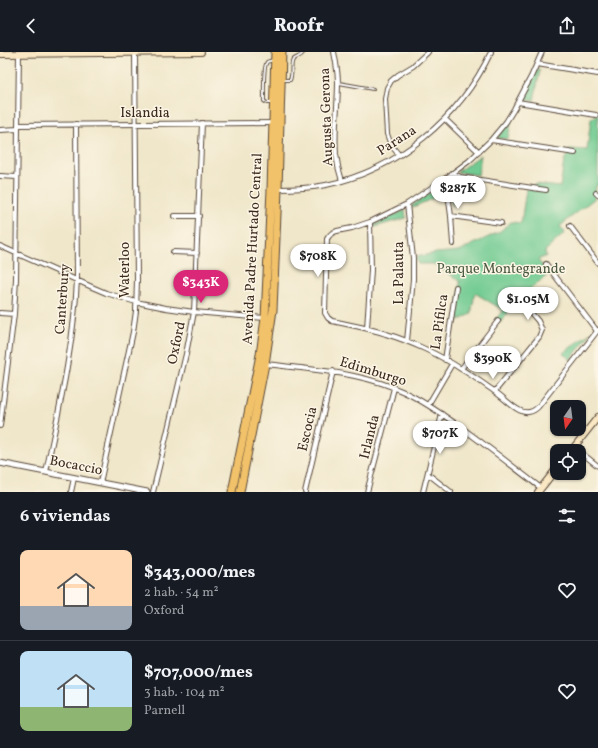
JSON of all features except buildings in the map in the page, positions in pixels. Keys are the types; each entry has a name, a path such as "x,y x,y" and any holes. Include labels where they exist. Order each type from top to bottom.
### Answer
{"main road":[{"path":"0,54 200,52"},
{"name":"Avenida Padre Hurtado Central","path":"232,492 260,355 265,318 275,52"},
{"name":"Avenida Padre Hurtado Central","path":"240,492 265,364 273,310 282,52"},
{"path":"576,444 598,416"},
{"path":"539,490 550,477"}],"street":[{"name":"Augusta Gerona","path":"334,52 338,83 336,143 337,164 342,181"},
{"path":"399,156 391,144 387,134 385,99 387,88 391,81 413,66 428,52"},
{"name":"Parana","path":"278,189 313,187 342,181 377,168 399,156 445,119 470,88 491,52"},
{"path":"542,52 518,102 506,122 491,140 469,161 407,204 370,222 337,231 328,236 325,313 332,321 367,328 407,341 461,369 494,391 520,411 533,411 538,407 598,331 546,264"},
{"path":"0,426 14,314 16,279 19,53"},
{"name":"Waterloo","path":"100,483 135,320 137,280 135,53"},
{"path":"537,64 598,74"},
{"path":"518,102 596,115"},
{"path":"445,119 479,152"},
{"name":"Islandia","path":"0,130 18,127 76,124 273,123"},
{"name":"Canterbury","path":"46,472 65,380 76,305 76,124"},
{"name":"Oxford","path":"153,492 186,354 194,312 202,124"},
{"path":"491,140 575,153"},
{"path":"452,173 462,177 546,190"},
{"path":"0,176 17,177"},
{"path":"446,178 453,244"},
{"name":"La Palauta","path":"407,204 413,258 413,279 407,341"},
{"path":"174,216 199,216"},
{"path":"451,216 501,222"},
{"path":"367,328 372,270 370,222"},
{"path":"570,226 598,264"},
{"path":"0,246 106,293 136,302 194,312 265,318"},
{"path":"173,252 197,253"},
{"name":"La Pifilca","path":"445,360 456,287"},
{"path":"494,391 539,337 542,330 538,321 525,306"},
{"path":"0,313 14,314"},
{"path":"461,369 498,321"},
{"name":"Edimburgo","path":"265,364 333,371 372,380 405,392 442,414 477,439 539,490"},
{"path":"428,405 452,364"},
{"name":"Escocia","path":"305,492 333,371"},
{"name":"Irlanda","path":"367,492 394,388"},
{"path":"423,492 442,414"},
{"path":"586,458 598,466"},
{"name":"Bocaccio","path":"0,463 147,492"},
{"path":"428,474 451,492"},
{"path":"72,492 74,478"}],"lane":[{"path":"281,80 290,80 292,77 292,61 301,57 304,52"},
{"path":"338,83 373,89"}],"green space":[{"path":"538,69 540,70 534,101 522,99"},
{"name":"Parque Montegrande","path":"598,114 598,185 596,186 595,198 560,226 565,233 545,251 546,256 538,260 549,274 525,293 528,303 517,313 511,309 500,323 496,319 503,310 475,293 471,314 458,321 460,281 434,264 418,264 416,257 459,251 499,232 511,222 521,223 526,190 535,184 560,187 564,161 570,149 587,150 591,119"},
{"path":"510,121 508,139 497,138"},
{"path":"481,155 478,175 457,172"},
{"path":"452,176 457,177 452,208 448,178"},
{"path":"443,184 445,193 411,208 411,206"},
{"path":"405,210 406,218 374,227 374,225"},
{"path":"592,332 570,360 563,353"}]}
